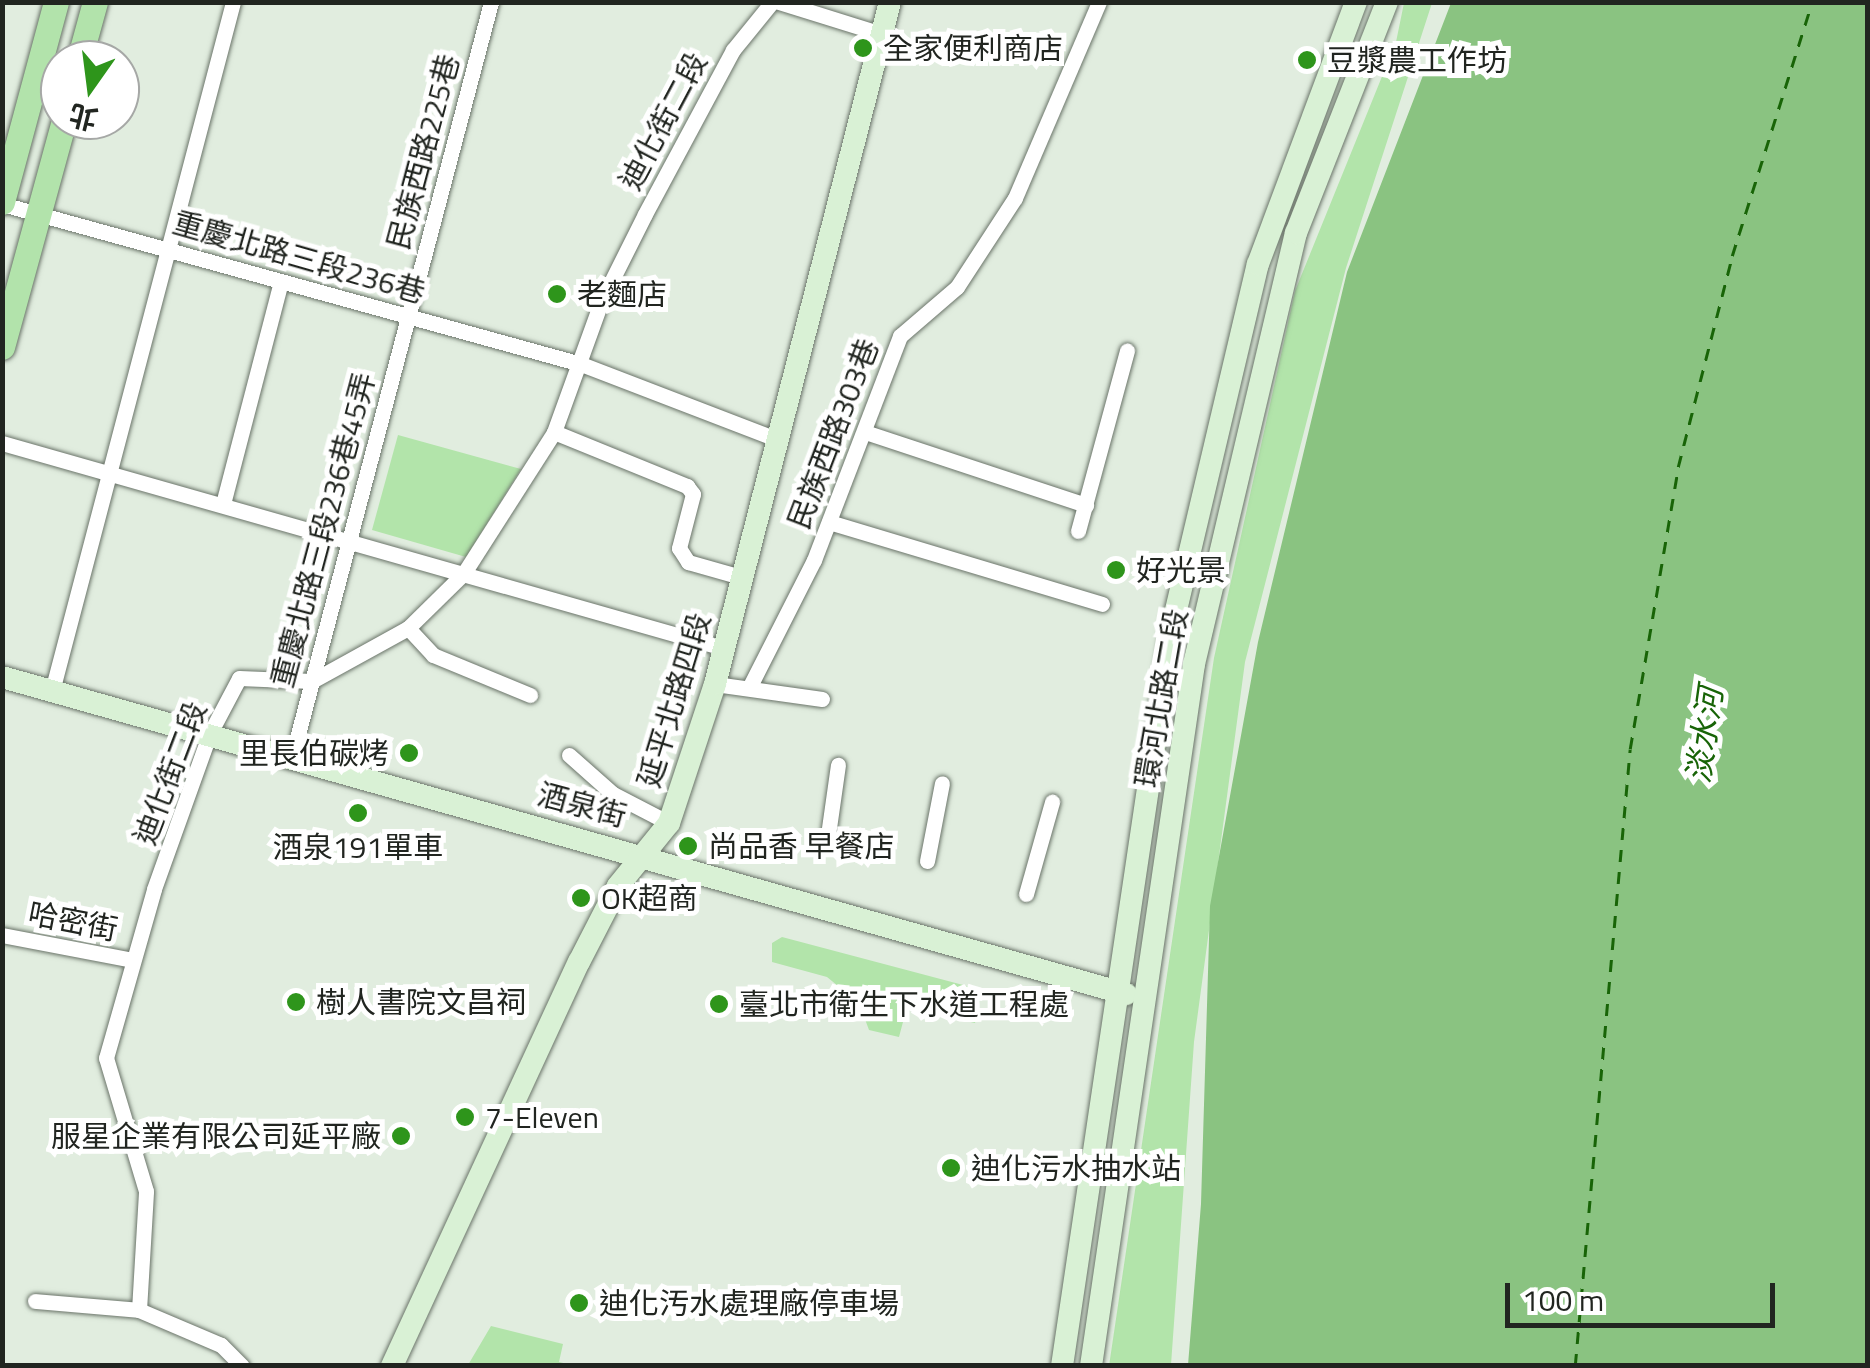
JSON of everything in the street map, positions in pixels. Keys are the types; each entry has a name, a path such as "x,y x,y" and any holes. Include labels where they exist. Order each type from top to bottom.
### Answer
{"main road":[{"path":"2,203 56,2"},
{"path":"85,40 95,2"},
{"name":"延平北路四段","path":"392,1366 578,962 642,852 668,823 714,684 774,438 890,2"},
{"path":"1356,3 1385,8"},
{"name":"環河北路二段","path":"1062,1366 1172,627 1258,264 1356,3"},
{"name":"環河北路二段","path":"1091,1366 1194,664 1296,234 1385,8"},
{"path":"2,346 59,140"},
{"name":"酒泉街","path":"2,678 642,852 1144,998"}],"street":[{"path":"52,692 232,2"},
{"name":"民族西路225巷","path":"408,316 491,2"},
{"path":"776,2 882,34"},
{"name":"迪化街二段","path":"139,1310 146,1191 106,1058 132,960 210,735 239,678 312,681 408,628 464,573 554,432 601,302 733,50 776,2"},
{"name":"民族西路303巷","path":"749,688 830,522 900,336 957,287 1016,198 1099,2"},
{"name":"重慶北路三段236巷","path":"2,203 581,364 774,438"},
{"path":"223,504 281,281"},
{"name":"重慶北路三段236巷45弄","path":"292,757 408,316"},
{"path":"1078,532 1127,350"},
{"path":"554,432 687,486 694,494 678,548 688,562 741,577"},
{"path":"865,432 1086,505"},
{"path":"2,443 350,538 723,648"},
{"path":"830,522 1102,604"},
{"path":"408,628 433,655 530,695"},
{"path":"714,684 822,699"},
{"path":"569,755 613,794 668,823"},
{"path":"828,842 838,765"},
{"path":"927,862 942,783"},
{"path":"1026,894 1052,802"},
{"name":"哈密街","path":"2,935 132,960"},
{"path":"35,1301 139,1310 221,1345 242,1366"}],"shaded area":[{"path":"1404,3 1432,3 1346,268 1245,662 1194,1042 1171,1365 1109,1366 1214,658 1295,291 1396,42"},
{"path":"398,435 521,469 466,557 372,530"},
{"path":"782,937 982,990 975,1023 907,1007 899,1037 869,1030 859,1003 827,977 772,962 772,943"},
{"path":"491,1326 563,1344 559,1362 572,1365 468,1365"}],"water":[{"name":"淡水河","path":"1451,3 1867,3 1867,1365 1188,1365 1201,1204 1210,906 1258,642 1347,272"}],"ferry route":[{"path":"1575,1366 1630,749 1678,467 1732,256 1812,2"}],"place":[{"name":"全家便利商店","path":"863,48"},
{"name":"豆漿農工作坊","path":"1307,60"},
{"name":"老麵店","path":"557,294"},
{"name":"好光景","path":"1116,570"},
{"name":"里長伯碳烤","path":"409,753"},
{"name":"酒泉191單車","path":"358,813"},
{"name":"尚品香 早餐店","path":"688,846"},
{"name":"OK超商","path":"581,898"},
{"name":"樹人書院文昌祠","path":"296,1002"},
{"name":"臺北市衛生下水道工程處","path":"719,1004"},
{"name":"7-Eleven","path":"465,1117"},
{"name":"服星企業有限公司延平廠","path":"401,1136"},
{"name":"迪化污水抽水站","path":"951,1168"},
{"name":"迪化汚水處理廠停車場","path":"579,1303"}]}
